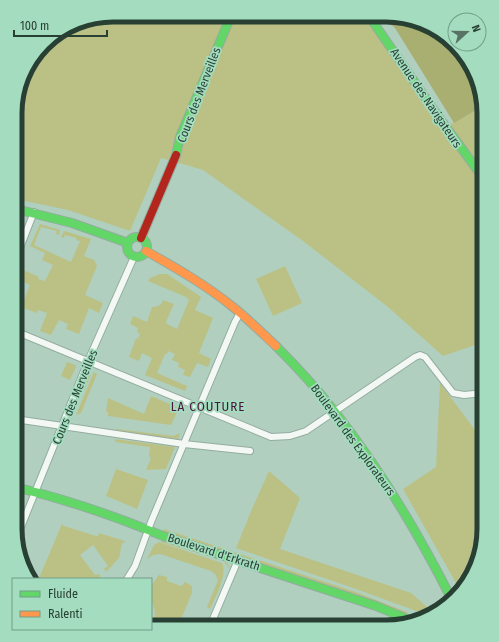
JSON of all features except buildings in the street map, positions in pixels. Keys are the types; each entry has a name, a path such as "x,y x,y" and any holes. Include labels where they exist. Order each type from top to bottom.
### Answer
{"street":[{"name":"Cours des Merveilles","path":"141,238 178,149 180,137 228,22"},
{"name":"Avenue des Navigateurs","path":"373,22 440,119 477,169"},
{"path":"22,210 79,225 128,242"},
{"path":"22,243 34,212"},
{"path":"134,237 141,238 147,244 146,251 141,256 134,257 128,251 128,242 134,237"},
{"name":"Boulevard des Explorateurs","path":"146,251 192,278 240,313 271,340 299,368 335,411 380,475 436,568 449,594"},
{"name":"Cours des Merveilles","path":"22,525 88,362 134,257"},
{"path":"128,578 135,566 234,322 240,313"},
{"path":"22,334 259,432 275,437 290,436 306,431 420,355 425,357 454,393 464,395 477,394"},
{"path":"22,420 184,444 250,451"},
{"name":"Boulevard d'Erkrath","path":"22,489 36,492 346,596 405,618"},
{"path":"213,620 238,560"}],"green space":[{"path":"113,22 224,22 168,160 161,158 130,231 68,210 22,200 23,101 29,78 45,53 62,37 89,25"},
{"path":"231,22 368,22 420,100 477,177 477,344 443,356 388,307 303,241 203,170 176,162 182,150 185,135"},
{"path":"388,22 410,25 432,34 447,46 447,52 453,52 465,68 474,89 477,112 474,111 454,123 395,28"},
{"path":"474,111 477,112 477,162 449,125"},
{"path":"40,224 60,230 59,235 56,234 57,231 41,227 34,245 71,262 80,241 76,240 77,238 65,235 64,238 61,237 64,231 91,239 84,256 94,260 97,266 85,295 103,303 99,313 89,308 79,334 66,329 68,324 59,320 51,335 40,331 47,313 38,310 37,313 22,307 30,285 22,281 22,269 39,277 38,279 45,281 53,265 42,260 45,253 30,246"},
{"path":"285,266 302,303 273,316 256,279"},
{"path":"160,274 167,274 201,297 195,310 213,318 199,353 211,359 208,367 197,363 190,377 183,375 185,370 178,367 179,363 172,360 175,354 168,351 167,354 165,354 157,373 187,386 185,391 145,375 152,358 142,353 139,361 129,357 136,338 138,339 140,334 137,332 138,328 130,324 133,316 147,322 152,307 156,307 162,303 163,300 174,304 166,322 177,329 189,300 186,297 148,281 150,278"},
{"path":"67,362 75,365 76,367 70,380 61,376"},
{"path":"94,372 97,374 81,413 76,415"},
{"path":"88,373 91,374 84,391 81,389"},
{"path":"440,383 477,433 477,535 468,569 457,585 403,489 436,467"},
{"path":"151,396 179,408 171,425 108,416 108,412 106,412 108,398 144,414"},
{"path":"116,429 174,436 180,433 178,439 116,431"},
{"path":"115,439 175,447 166,469 146,470 151,458 149,456 150,447 115,442"},
{"path":"116,469 148,480 137,509 106,496"},
{"path":"269,471 300,498 280,549 411,593 430,609 421,613 236,548"},
{"path":"62,524 64,526 96,536 98,536 99,533 125,541 122,543 119,558 106,572 104,569 108,566 93,545 80,555 95,575 98,574 101,576 98,578 39,578"},
{"path":"164,529 356,592 407,612 407,614 163,532"},
{"path":"161,538 225,560 230,568 224,561 161,542"},
{"path":"159,542 222,563 222,580 210,609 207,607 218,580 215,574 211,571 160,554 153,555 147,559 154,545"},
{"path":"159,575 167,577 167,581 181,586 185,582 192,586 192,593 181,620 158,620 154,618 155,612 152,602 152,588 154,581"}],"traffic: fast":[{"path":"176,155 180,137 228,22"},
{"path":"373,22 477,169"},
{"path":"22,210 72,223 128,243"},
{"path":"137,237 144,240 147,247 144,254 137,257 130,254 127,247 130,240 137,237"},
{"path":"276,346 321,395 368,456 398,502 449,594"},
{"path":"22,489 90,508 163,536 376,606 404,618"}],"traffic: slow":[{"path":"146,251 191,277 223,299 244,316 276,346"}],"traffic: jam":[{"path":"141,238 176,155"}],"district":[{"name":"LA COUTURE","path":"208,406"}]}
